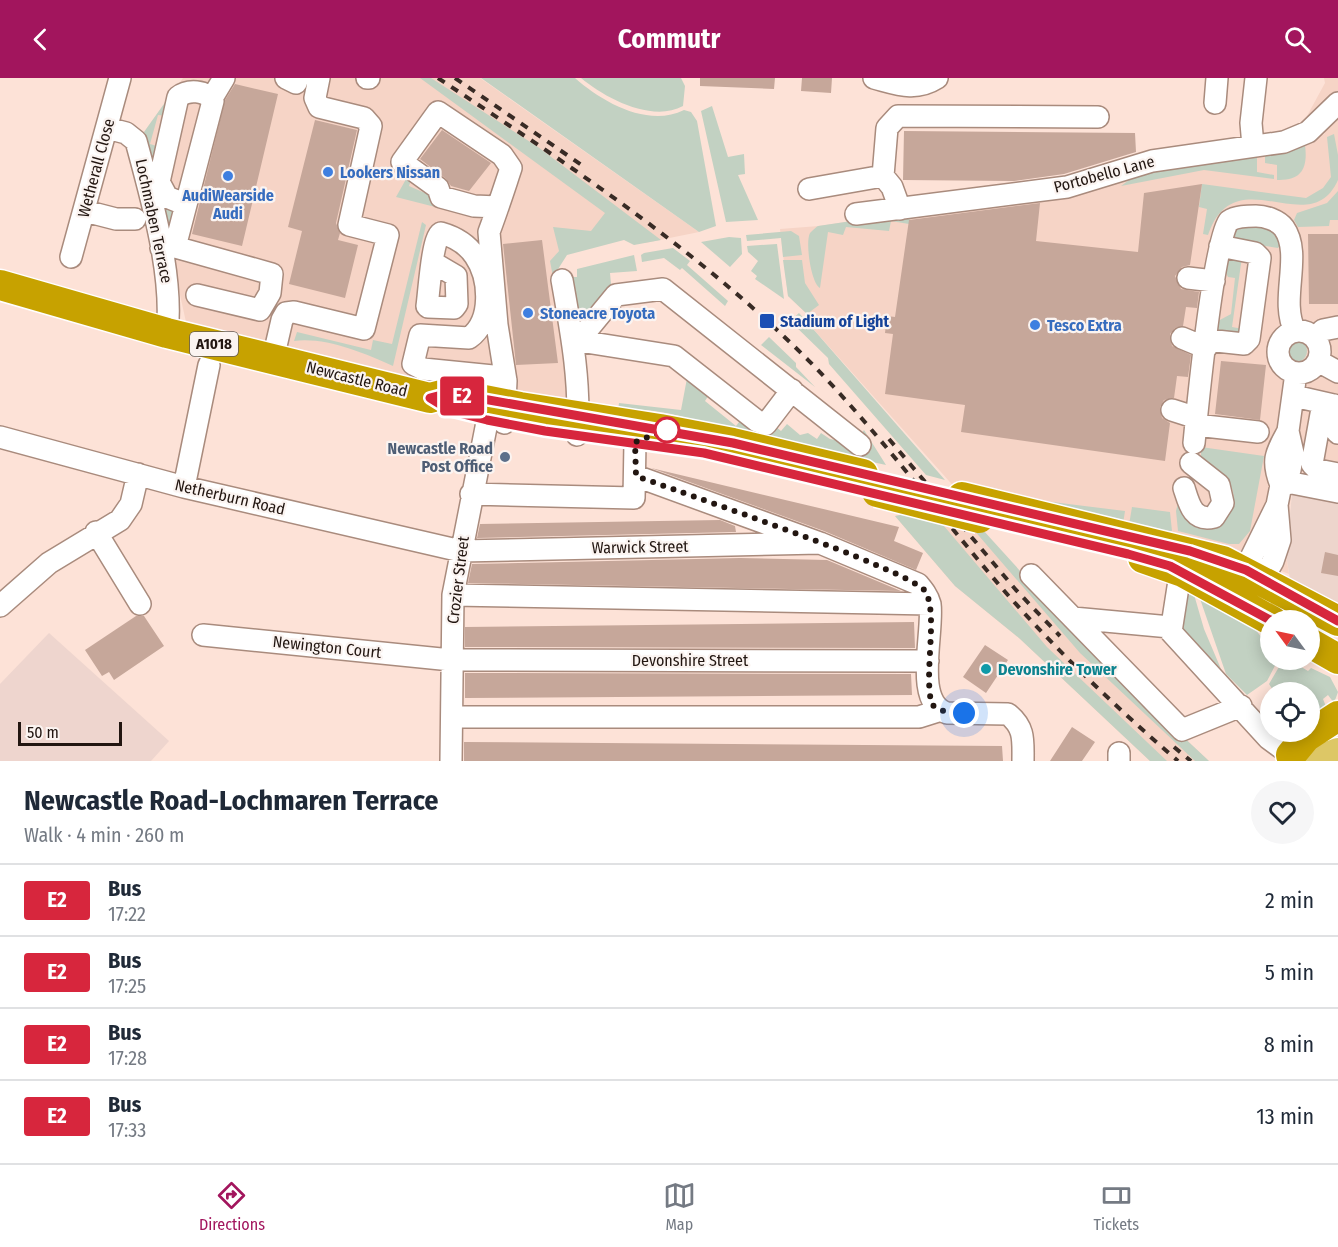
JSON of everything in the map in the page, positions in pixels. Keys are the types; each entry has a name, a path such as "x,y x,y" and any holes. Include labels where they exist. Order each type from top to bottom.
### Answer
{"highway":[{"name":"Newcastle Road","path":"0,285 166,333 430,398 451,411 499,406"},
{"name":"A1018","path":"499,406 635,442 870,483"},
{"name":"A1018","path":"578,426 733,443 870,483 970,507 1128,554 1255,575 1337,620"},
{"name":"A1018","path":"1187,562 1250,608"},
{"path":"1320,649 1338,659"},
{"path":"1295,759 1306,737 1338,716"}],"main road":[{"path":"1295,759 1338,734"},
{"path":"1295,759 1338,751"}],"street":[{"name":"Wetherall Close","path":"71,257 120,78"},
{"path":"197,295 260,310 268,299 272,274 167,247 184,204 212,98 224,78"},
{"path":"286,78 296,83 298,78"},
{"path":"273,358 282,320 286,313 294,312 364,329 388,235 349,225 371,126 364,118 319,107 315,98 319,78"},
{"path":"874,78 906,86 925,86 937,78"},
{"path":"1215,104 1217,78"},
{"path":"1253,146 1251,123 1256,78"},
{"path":"184,204 167,197 159,182 178,97 194,91 212,98"},
{"name":"Portobello Lane","path":"856,214 1067,187 1152,161 1284,142 1308,132 1338,103"},
{"path":"498,207 474,206 441,197 438,188 402,162 438,112 502,155 511,168 498,207 489,232 499,406"},
{"path":"900,208 892,187 883,176 886,128 898,116 1098,117"},
{"name":"Lochmaben Terrace","path":"107,128 126,133 136,141 167,247 169,294 166,333"},
{"path":"809,189 883,176"},
{"path":"85,211 116,219 135,219"},
{"path":"1195,437 1220,246 1224,229 1234,219 1260,216 1272,219 1284,227 1291,248 1288,319 1295,331"},
{"path":"432,262 437,235 441,233 458,239 468,247 483,273 485,311 469,338 420,335 413,364 423,369 493,376 499,406"},
{"path":"1182,338 1206,344 1244,344 1249,339 1260,258 1255,252 1220,246"},
{"path":"1188,278 1214,281"},
{"path":"562,280 573,340 578,426"},
{"path":"573,340 588,329 616,295 663,289 861,445"},
{"path":"1315,338 1323,330 1338,327"},
{"path":"1295,331 1303,331 1315,338 1320,350 1318,361 1306,372 1296,373 1281,364 1278,350 1283,337 1295,331"},
{"path":"573,340 674,356 757,421 766,424 792,390"},
{"path":"1318,361 1338,372"},
{"path":"184,487 209,365"},
{"path":"1250,608 1255,575 1280,540 1279,495 1290,470 1293,453 1288,431 1296,373"},
{"path":"1294,396 1332,405"},
{"path":"1332,405 1331,425 1338,433"},
{"path":"1332,405 1312,464 1318,471 1338,474"},
{"name":"Crozier Street","path":"451,761 453,595 471,494 499,406"},
{"path":"1172,410 1195,437 1219,485 1223,502 1214,518 1199,518 1192,512 1184,488"},
{"path":"1195,437 1258,432"},
{"name":"Netherburn Road","path":"0,437 184,487 460,551"},
{"path":"471,494 634,498 635,442"},
{"path":"0,606 49,562 120,519 131,504 138,474"},
{"path":"636,476 820,543 918,584 930,604 928,661 930,696 932,705 938,711"},
{"path":"1279,495 1292,483 1338,492"},
{"path":"96,532 140,604"},
{"name":"Warwick Street","path":"460,551 820,543"},
{"path":"1187,562 1170,627 1174,636 1241,706 1268,738 1295,759"},
{"path":"1031,575 1182,730 1241,706"},
{"path":"453,595 930,604"},
{"path":"1073,618 1170,627"},
{"name":"Newington Court","path":"204,635 451,660"},
{"name":"Devonshire Street","path":"451,660 928,661"},
{"path":"452,717 919,717 938,711 1008,714 1018,723 1023,733 1023,761"}],"shaded area":[{"path":"183,78 480,78 699,232 645,243 591,231 559,251 551,261 571,385 572,413 379,372 186,322 144,132"},
{"path":"1324,78 1338,78 1338,482 1291,495 1286,555 1289,574 1233,552 957,490 807,322 811,318 788,296 780,229 819,226 1085,186 1325,134 1307,116 1325,83"},
{"path":"1294,473 1338,482 1338,607 1290,579 1286,555"},
{"path":"915,512 973,529 1030,583 1100,659 1209,761 1150,761 1019,638 955,586 895,516"},
{"path":"49,633 169,741 151,761 0,761 0,684"}],"green space":[{"path":"420,78 431,78 538,147 661,240 634,245 624,240 567,255 553,277 550,261 559,251 553,227 591,231 605,213"},
{"path":"481,78 575,78 598,96 626,110 656,116 670,115 684,110 691,112 697,121 716,226 699,232"},
{"path":"581,78 681,78 685,86 683,106 657,112 643,110 616,100"},
{"path":"176,87 167,116 158,115 150,144 160,147 176,208 171,232 166,231 144,132"},
{"path":"712,106 728,157 744,154 745,174 738,175 758,220 726,222 701,111"},
{"path":"1334,134 1338,155 1338,180 1325,197 1310,204 1254,199 1236,202 1220,213 1208,235 1203,234 1207,209 1199,207 1202,184 1306,198 1323,188 1331,177 1327,137"},
{"path":"1305,145 1306,153 1302,172 1286,180 1277,180 1277,165 1265,163 1265,153"},
{"path":"1253,151 1257,157 1257,172 1274,175 1274,179 1204,170 1121,186 1148,166"},
{"path":"410,172 413,174 409,186 450,204 447,210 396,197"},
{"path":"1338,191 1338,220 1330,220 1329,226 1298,227 1294,220 1297,213 1327,203"},
{"path":"966,204 994,206 910,218 909,224 891,221 889,231 846,227 843,235 828,232 820,288 817,285 812,271 808,245 810,233 818,226"},
{"path":"422,222 426,225 393,366 357,351 332,344 319,341 294,341 297,332 371,350 373,340 392,344"},
{"path":"1240,225 1253,225 1269,230 1282,243 1278,248 1233,241 1233,230"},
{"path":"791,231 799,236 802,255 783,257 781,238 747,241 746,235"},
{"path":"729,237 741,238 742,254 730,267 701,242"},
{"path":"777,244 784,299 755,279 757,276 751,271 758,261 748,252 747,246"},
{"path":"673,248 690,261 687,265 728,301 725,306 682,268 680,270 664,258 642,262 641,255 644,253"},
{"path":"634,255 637,271 610,273 611,284 579,323 573,277 577,277 577,269"},
{"path":"1226,255 1242,257 1232,327 1243,329 1238,334 1217,331 1215,327 1218,321 1231,314 1235,278 1228,277 1224,269"},
{"path":"783,260 802,260 805,283 819,305 807,314 788,296"},
{"path":"799,313 945,480 926,475 829,364 828,358 790,321"},
{"path":"769,337 796,363 796,367 815,387 761,345"},
{"path":"1296,340 1304,343 1307,351 1304,359 1296,362 1288,359 1285,351 1288,343"},
{"path":"688,373 710,393 705,401 736,426 742,418 774,425 781,431 787,424 800,435 808,433 817,439 821,433 830,439 866,446 860,436 864,430 886,465 709,426 664,413 618,410 619,403 681,410"},
{"path":"1201,447 1264,456 1250,531 1239,544 1229,544 1178,531 1176,511 1179,499 1220,524 1232,504 1234,495 1232,487 1220,473 1201,460"},
{"path":"1036,500 1125,511 1123,524 1035,503"},
{"path":"1132,507 1170,512 1172,531 1161,532 1129,525"},
{"path":"915,512 938,519 1047,647 1167,761 1150,761 1019,638 955,586 895,516"},
{"path":"973,529 983,530 1100,659 1209,761 1195,761 1080,653"},
{"path":"1193,591 1204,629 1221,669 1182,628 1185,599"},
{"path":"1198,593 1251,624 1260,635 1260,670 1273,670 1267,681 1260,682 1260,686 1247,695 1226,674"},
{"path":"1277,670 1315,670 1330,677 1338,692 1334,703 1328,695 1323,699 1327,709 1320,713 1320,682 1270,682"}],"building":[{"path":"700,78 775,78 774,89 700,86"},
{"path":"802,78 832,78 831,93 801,91"},
{"name":"AudiWearside Audi","path":"235,84 278,94 242,246 192,234 225,100"},
{"name":"Lookers Nissan","path":"315,120 357,130 336,223 340,233 338,240 358,245 345,298 289,284 302,231 288,227"},
{"path":"442,130 491,163 469,191 451,186 445,178 420,159"},
{"path":"904,131 1135,133 1136,152 1064,174 1014,181 903,180"},
{"name":"Tesco Extra","path":"1202,184 1190,265 1182,267 1175,276 1181,289 1199,292 1197,308 1186,307 1183,326 1175,328 1170,334 1172,346 1191,355 1188,377 1177,376 1174,398 1164,400 1160,407 1162,418 1170,423 1165,461 961,432 965,405 885,394 893,334 885,333 887,316 895,317 909,220 1040,203 1036,241 1138,252 1144,193"},
{"path":"1308,234 1338,234 1338,304 1309,304"},
{"name":"Stoneacre Toyota","path":"542,240 558,363 516,365 503,244"},
{"path":"1221,361 1266,365 1260,420 1215,414"},
{"path":"651,468 899,527 894,541 923,553 916,570 824,531"},
{"path":"720,520 735,526 736,532 477,538 480,524"},
{"path":"1325,552 1338,555 1338,576 1321,573"},
{"path":"740,558 827,560 901,591 468,583 472,564"},
{"path":"136,616 144,616 164,646 114,680 109,672 102,676 85,650"},
{"path":"914,622 915,648 465,647 465,627"},
{"name":"Devonshire Tower","path":"985,645 1008,660 986,693 963,677"},
{"path":"465,673 911,674 912,695 465,698"},
{"path":"1072,727 1095,742 1082,761 1050,761"},
{"path":"464,742 1002,746 1003,761 464,761"}],"railway":[{"path":"438,78 633,212 681,248 771,324 813,365 863,420 1027,616 1090,680 1178,761"},
{"path":"455,78 586,168"},
{"path":"889,439 1016,590 1060,636"},
{"path":"1174,747 1191,761"}],"bus line":[{"name":"E2","path":"1260,614 1200,580 1170,566 1128,554 877,492 704,453 545,431 487,420 451,411 430,398 449,393 520,407 660,429 733,443 1038,514 1223,561 1246,570 1318,610"},
{"name":"E2","path":"1320,611 1338,621"}],"place":[{"name":"Lookers Nissan","path":"328,172"},
{"name":"AudiWearside Audi","path":"228,176"},
{"name":"Stoneacre Toyota","path":"528,313"},
{"name":"Stadium of Light","path":"767,321"},
{"name":"Tesco Extra","path":"1035,325"},
{"name":"Newcastle Road Post Office","path":"505,457"},
{"name":"Devonshire Tower","path":"986,669"}],"route":[{"path":"667,430 635,442 636,476 820,543 918,584 925,592 930,604 928,661 932,705 938,711 964,713"}]}
